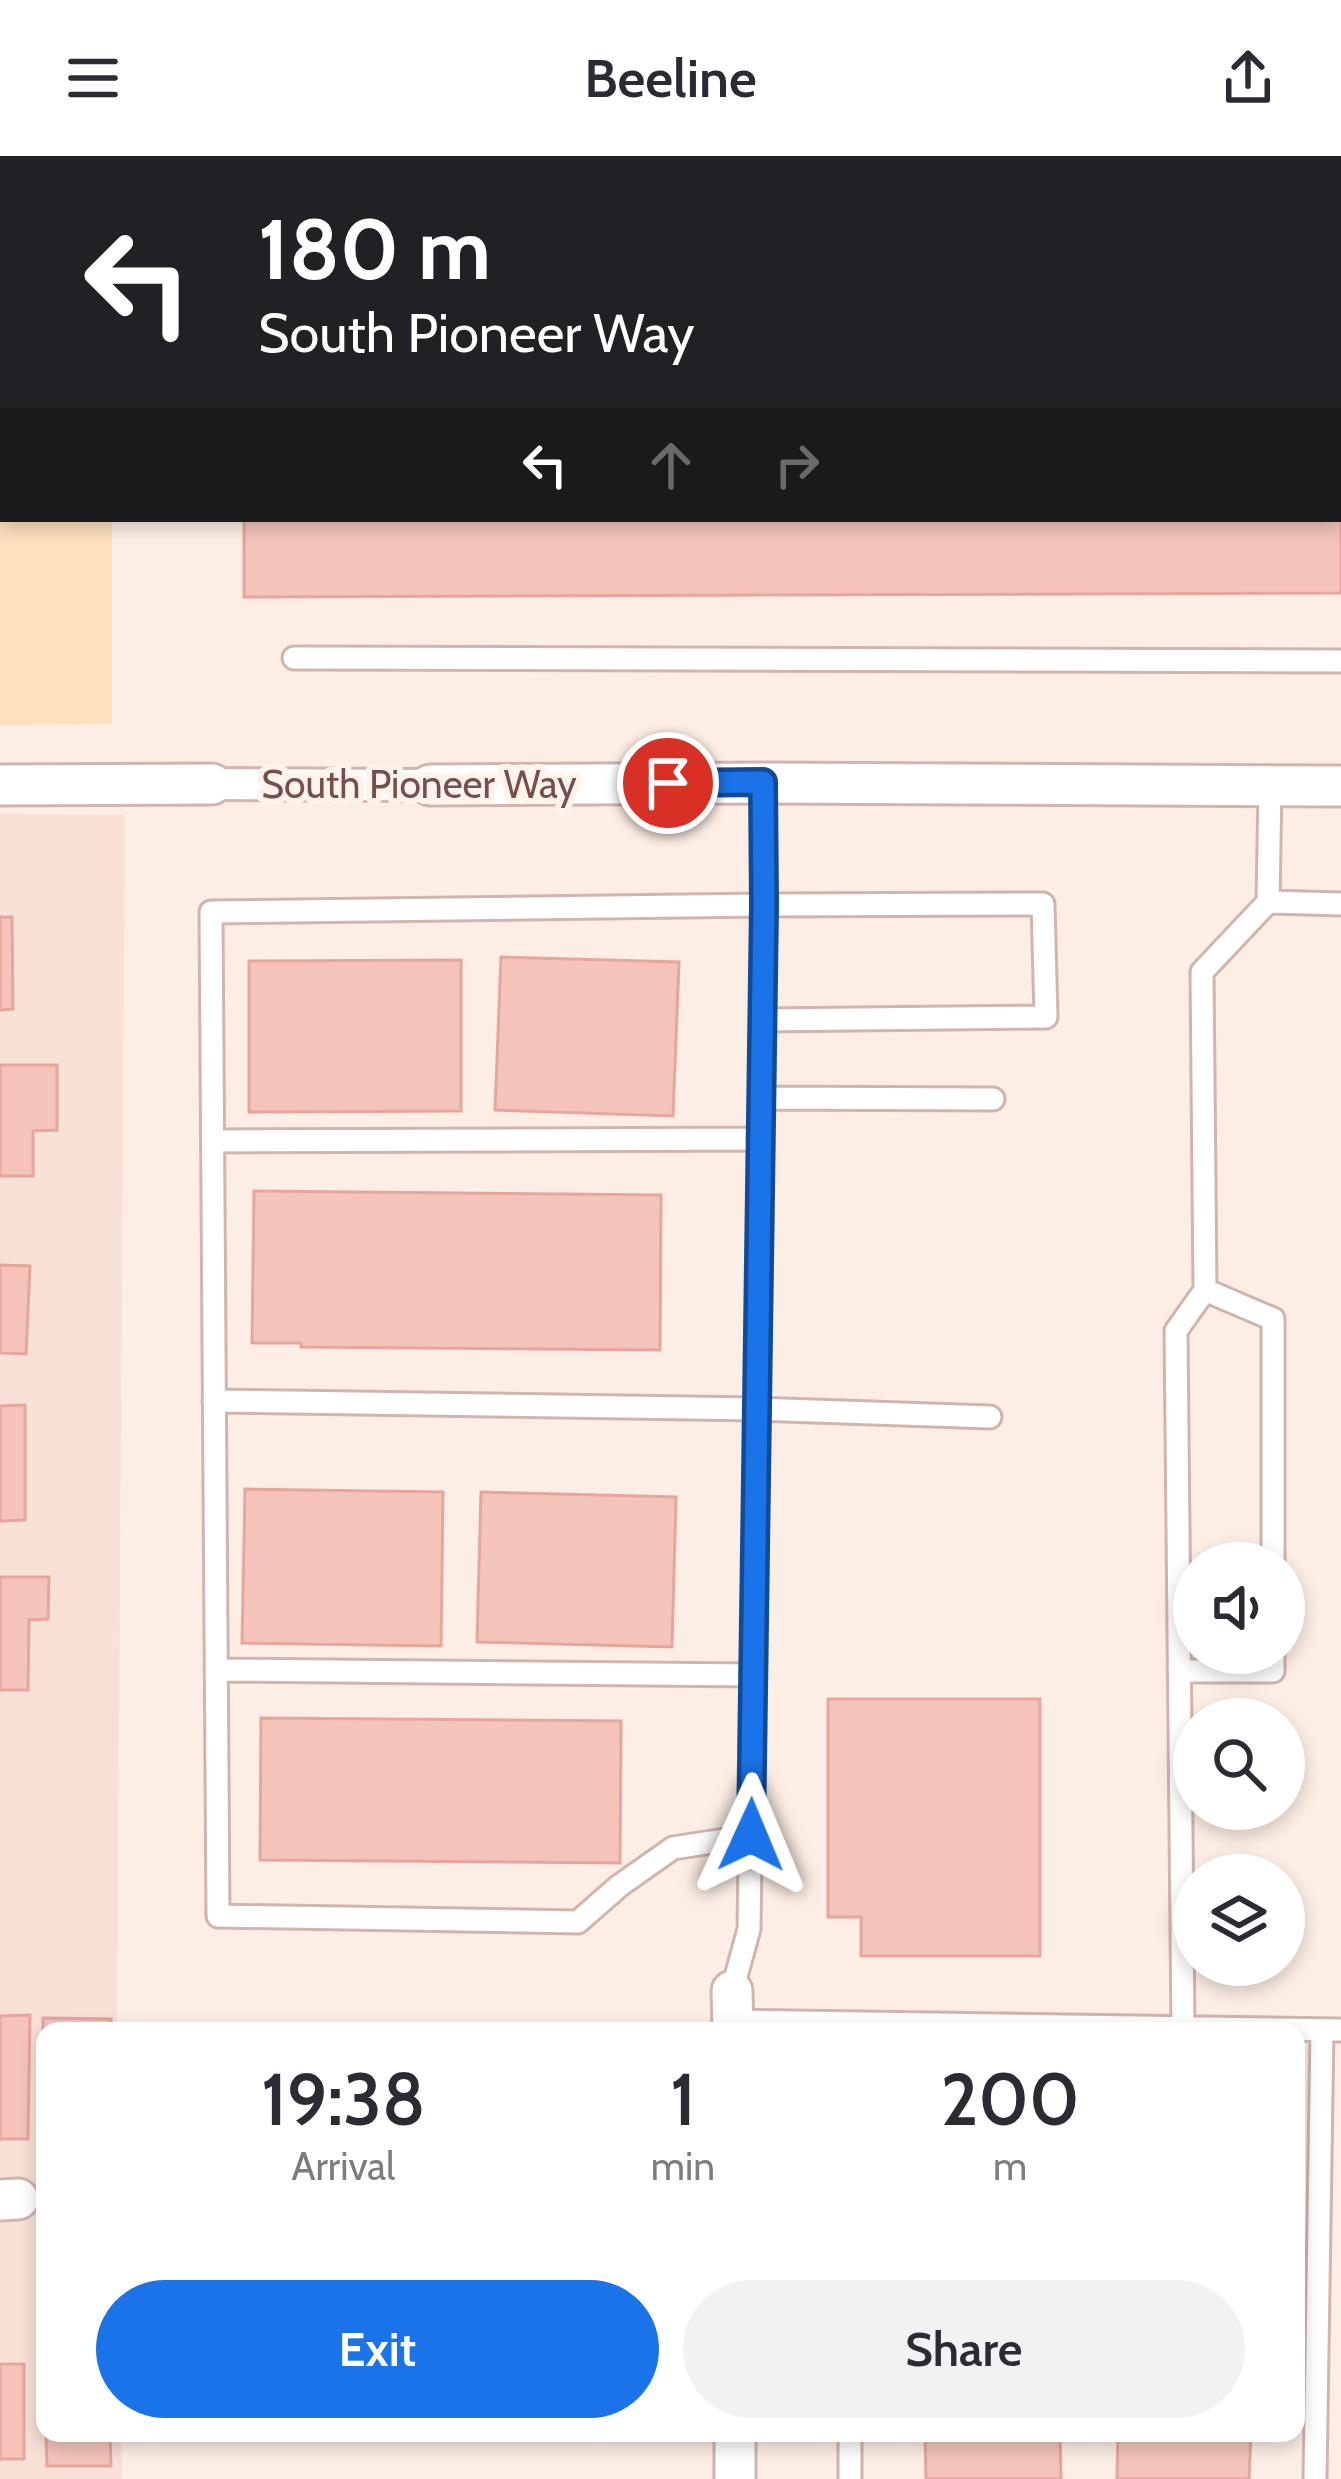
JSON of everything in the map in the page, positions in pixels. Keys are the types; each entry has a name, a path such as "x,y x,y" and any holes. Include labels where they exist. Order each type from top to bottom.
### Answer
{"street":[{"name":"South Pioneer Way","path":"0,785 1341,786"},
{"path":"735,2442 735,2479"}],"lane":[{"path":"294,658 1341,661"},
{"path":"763,782 749,1929 732,2014 808,2022"},
{"path":"1178,1542 1176,1331 1205,1290 1202,972 1268,902 1270,786"},
{"path":"1268,902 1341,904"},
{"path":"751,1835 673,1849 578,1922 218,1916 211,912 1043,904 1046,1017 762,1020"},
{"path":"762,1098 993,1099"},
{"path":"213,1141 761,1139"},
{"path":"1205,1290 1274,1318 1273,1542"},
{"path":"214,1401 757,1409 990,1418"},
{"path":"216,1670 753,1675"},
{"path":"1179,1674 1183,2022"},
{"path":"1315,2479 1331,2030"},
{"path":"850,2442 850,2479"}],"shaded area":[{"path":"0,814 125,815 117,2022 36,2022 36,2442 121,2442 122,2479 0,2479"}],"sand":[{"path":"0,522 112,522 112,724 0,725"}],"building":[{"path":"244,522 1341,522 1341,593 244,597"},
{"path":"0,917 12,917 13,1009 0,1010"},
{"path":"501,957 679,962 673,1116 495,1110"},
{"path":"461,960 461,1111 249,1112 249,961"},
{"path":"0,1065 57,1065 57,1130 33,1131 33,1176 0,1176"},
{"path":"254,1191 661,1195 660,1350 252,1343"},
{"path":"0,1265 30,1266 26,1354 0,1353"},
{"path":"25,1405 25,1520 0,1521 0,1406"},
{"path":"245,1489 443,1492 441,1646 242,1643"},
{"path":"481,1492 676,1497 672,1647 477,1642"},
{"path":"0,1577 49,1577 48,1619 29,1620 28,1690 0,1690"},
{"path":"828,1699 1040,1699 1040,1956 861,1956 861,1917 828,1917"},
{"path":"261,1718 621,1721 620,1863 260,1860"},
{"path":"30,2015 28,2139 0,2139 0,2016"},
{"path":"43,2018 111,2019 111,2022 43,2022"},
{"path":"0,2364 24,2364 24,2459 0,2459"},
{"path":"46,2442 110,2442 111,2466 47,2466"},
{"path":"925,2442 1060,2442 1061,2479 926,2479"},
{"path":"1118,2442 1251,2442 1249,2479 1117,2479"}],"route":[{"path":"668,783 763,782 751,1835"}]}
